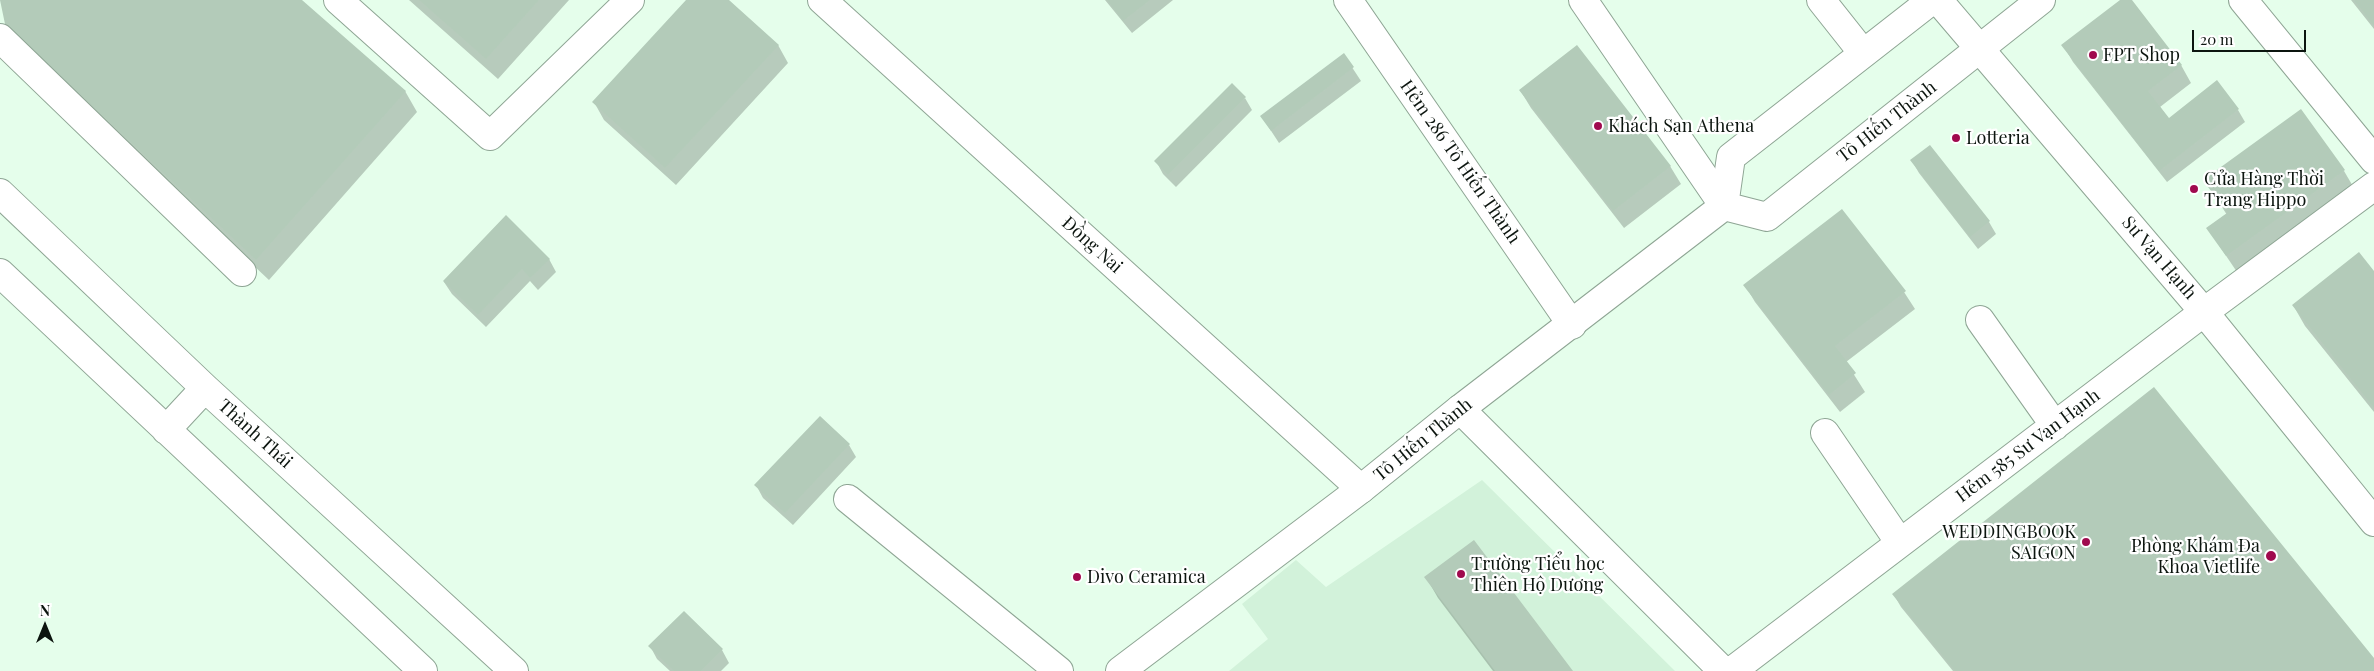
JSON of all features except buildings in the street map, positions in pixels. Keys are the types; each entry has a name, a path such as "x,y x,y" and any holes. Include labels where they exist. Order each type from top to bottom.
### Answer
{"street":[{"path":"338,0 490,136 630,0"},
{"name":"Đồng Nai","path":"822,0 1361,489"},
{"name":"Hẻm 286 Tô Hiến Thành","path":"1348,0 1572,325"},
{"path":"1583,0 1724,206"},
{"path":"1822,0 1863,53"},
{"path":"1724,206 1730,157 1932,0"},
{"name":"Sư Vạn Hạnh","path":"1938,0 2204,312 2374,522"},
{"name":"Tô Hiến Thành","path":"1122,670 1361,489 1460,409 1572,325 1724,206 1767,216 2041,0"},
{"path":"2242,0 2374,160"},
{"path":"0,38 242,272"},
{"name":"Hẻm 585 Sư Vạn Hạnh","path":"1732,671 2204,312 2374,186"},
{"name":"Thành Thái","path":"0,193 205,388 514,671"},
{"path":"0,273 423,671"},
{"path":"1980,320 2055,426"},
{"path":"166,430 205,388"},
{"path":"1460,409 1723,671"},
{"path":"1825,432 1900,543"},
{"path":"848,499 1059,671"}],"shaded area":[{"name":"Trường Tiểu học Thiên Hộ Dương","path":"1482,480 1675,671 1229,671 1268,639 1242,604 1296,560 1326,587"}],"place":[{"name":"FPT Shop","path":"2093,55"},
{"name":"Khách Sạn Athena","path":"1598,126"},
{"name":"Lotteria","path":"1956,138"},
{"name":"Cửa Hàng Thời Trang Hippo","path":"2194,189"},
{"name":"WEDDINGBOOK SAIGON","path":"2086,542"},
{"name":"Phòng Khám Đa Khoa Vietlife","path":"2271,556"},
{"name":"Trường Tiểu học Thiên Hộ Dương","path":"1461,574"},
{"name":"Divo Ceramica","path":"1077,577"}]}
